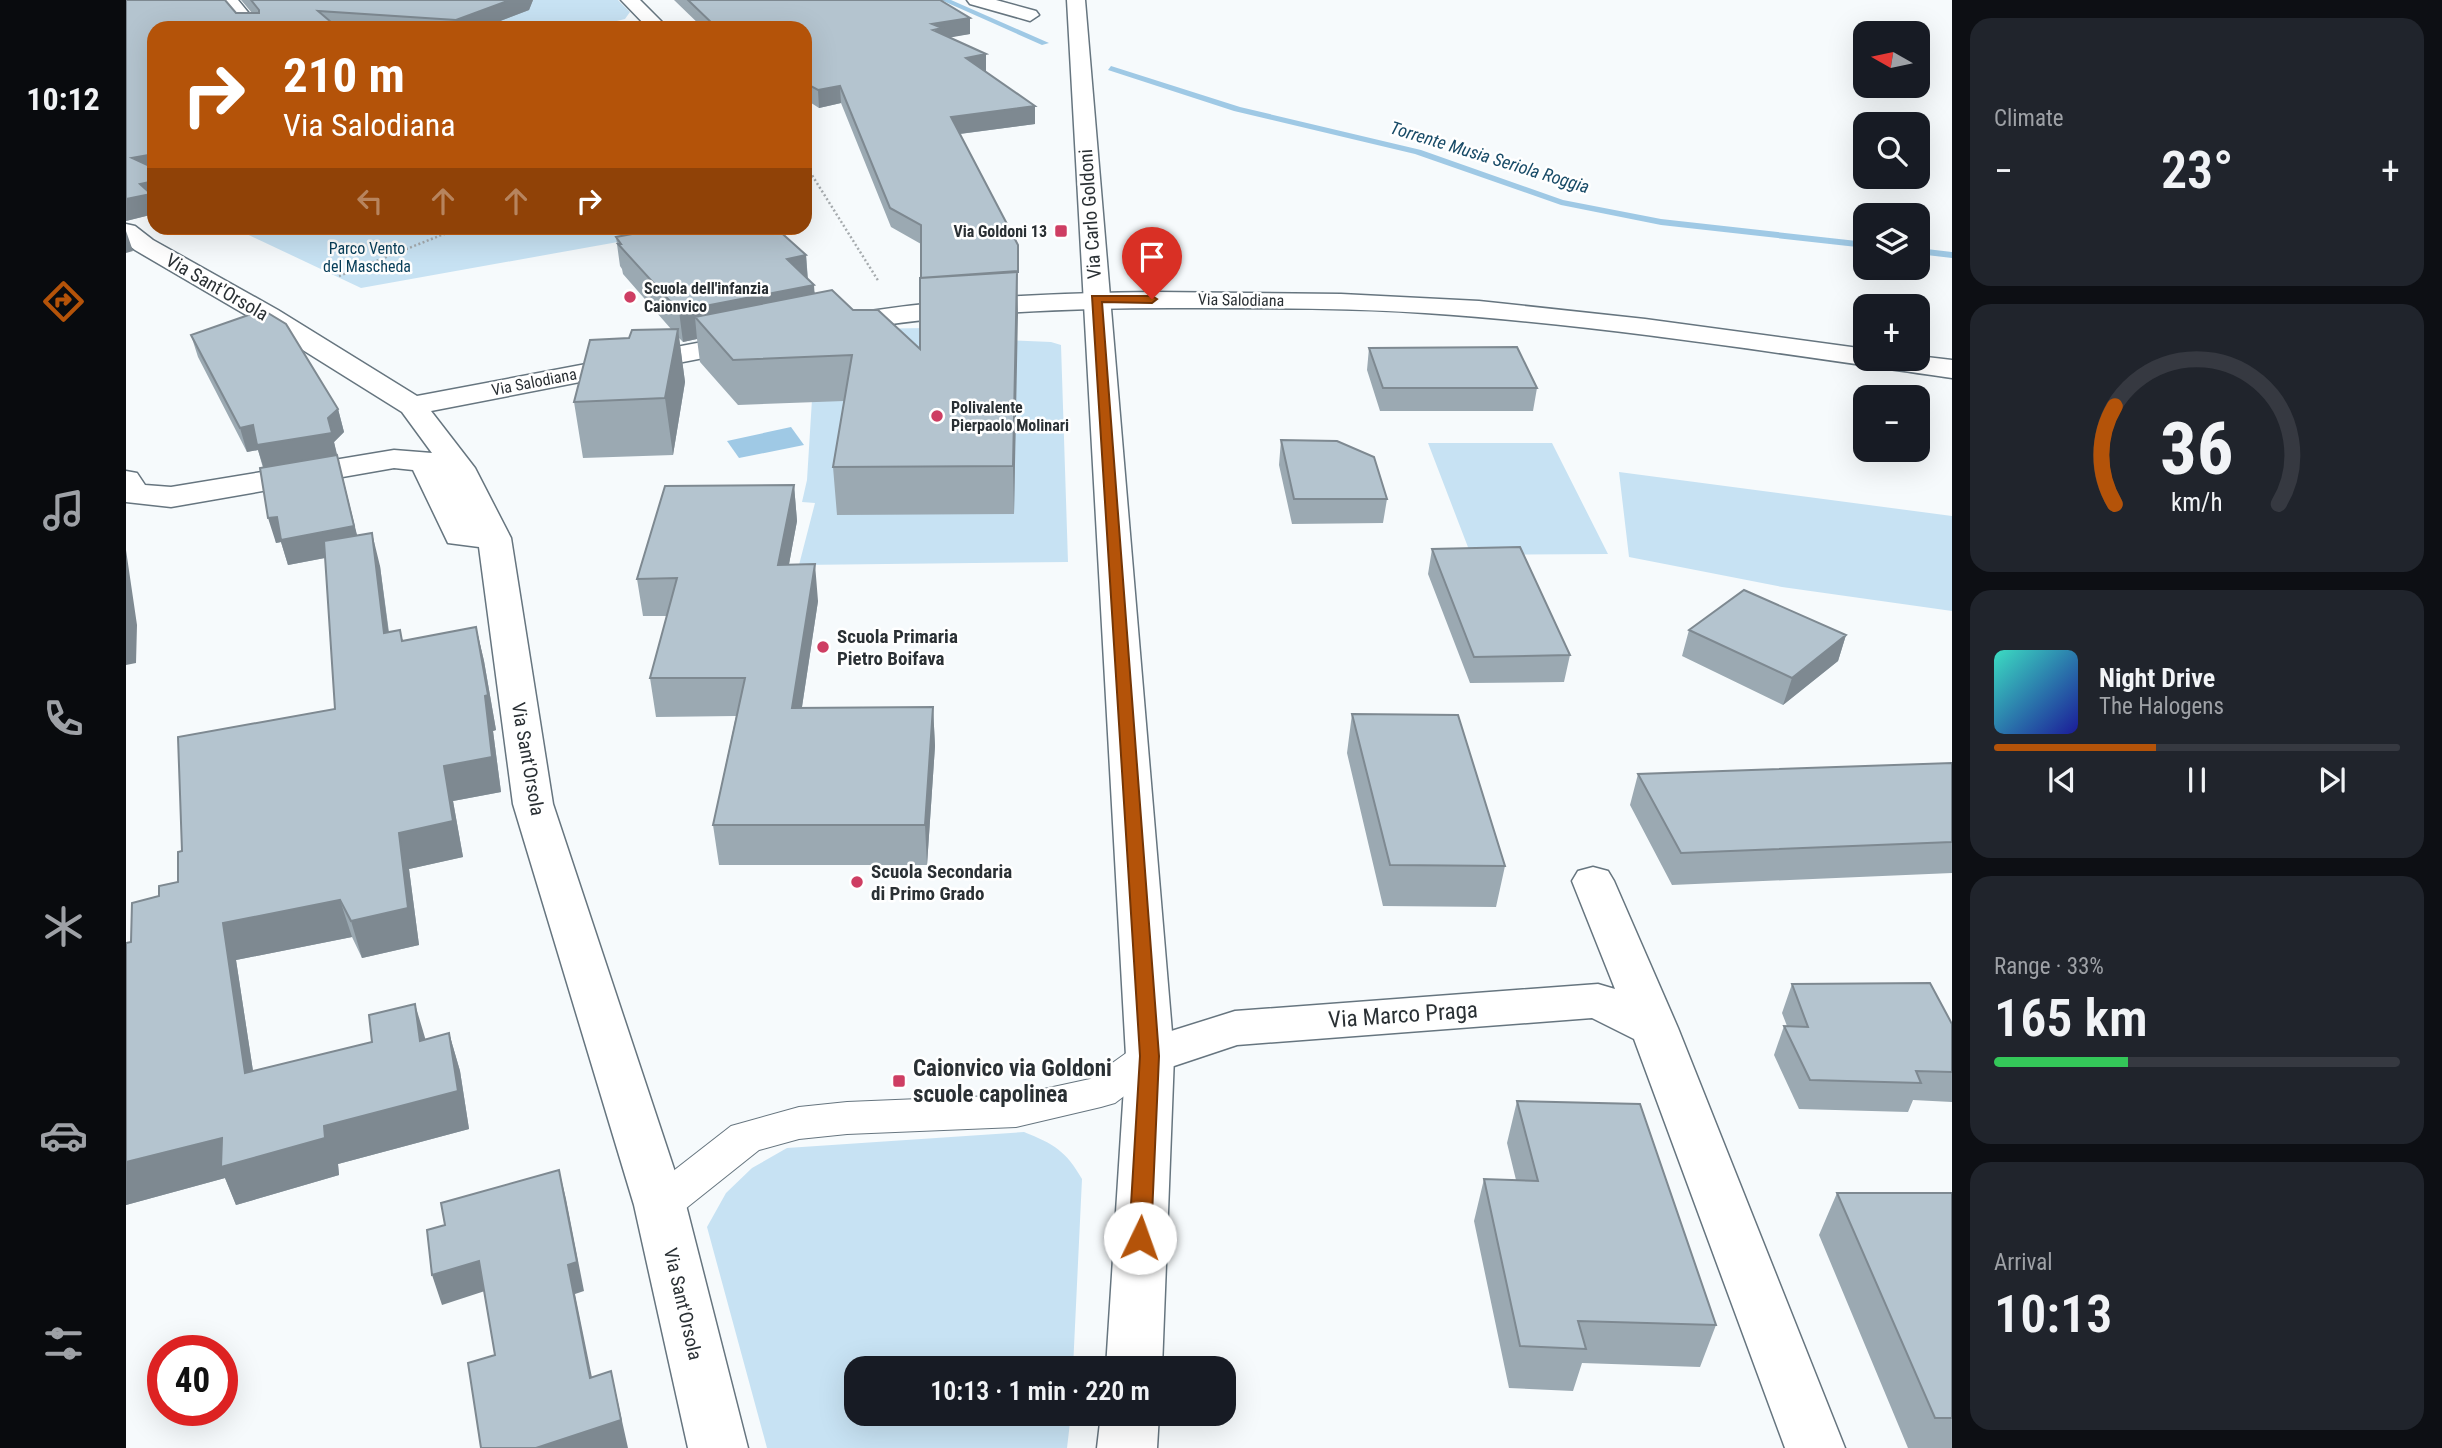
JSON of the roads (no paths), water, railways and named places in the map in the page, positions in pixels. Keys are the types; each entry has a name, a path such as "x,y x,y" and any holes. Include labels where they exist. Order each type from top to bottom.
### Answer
{"street":[{"path":"228,0 246,21"},
{"path":"976,0 1030,15"},
{"name":"Via Carlo Goldoni","path":"1076,0 1150,1056 1135,1356"},
{"path":"634,4 652,21"},
{"name":"Via Sant'Orsola","path":"126,231 144,245 268,316 412,406 459,468 495,538 533,804 660,1205 718,1448"},
{"name":"Via Salodiana","path":"412,406 898,312 1096,299 1347,301 1427,305 1675,330 1853,355"},
{"path":"1930,366 1952,369"},
{"path":"126,481 133,494 171,497 394,459 425,461 460,536 495,538"},
{"path":"1593,881 1654,1028 1815,1448"},
{"name":"Via Marco Praga","path":"1150,1056 1235,1028 1598,1001 1654,1028"},
{"path":"1127,1448 1129,1426"}],"lane":[{"path":"660,1205 746,1137 799,1123 847,1118 1016,1111 1101,1092 1150,1056"}],"waterway":[{"name":"Torrente Musia Seriola Roggia","path":"945,0 1045,43"},
{"name":"Torrente Musia Seriola Roggia","path":"1111,68 1237,109 1418,152 1561,202 1661,222 1853,244"},
{"name":"Torrente Musia Seriola Roggia","path":"1930,252 1952,255"}],"place":[{"name":"Via Goldoni 13","path":"1061,231"},
{"name":"Scuola dell'infanzia Caionvico","path":"630,297"},
{"name":"Polivalente Pierpaolo Molinari","path":"937,416"},
{"name":"Scuola Primaria Pietro Boifava","path":"823,647"},
{"name":"Scuola Secondaria di Primo Grado","path":"857,882"},
{"name":"Caionvico via Goldoni scuole capolinea","path":"899,1081"}],"park label":[{"name":"Parco Vento del Mascheda","path":"367,257"}]}
